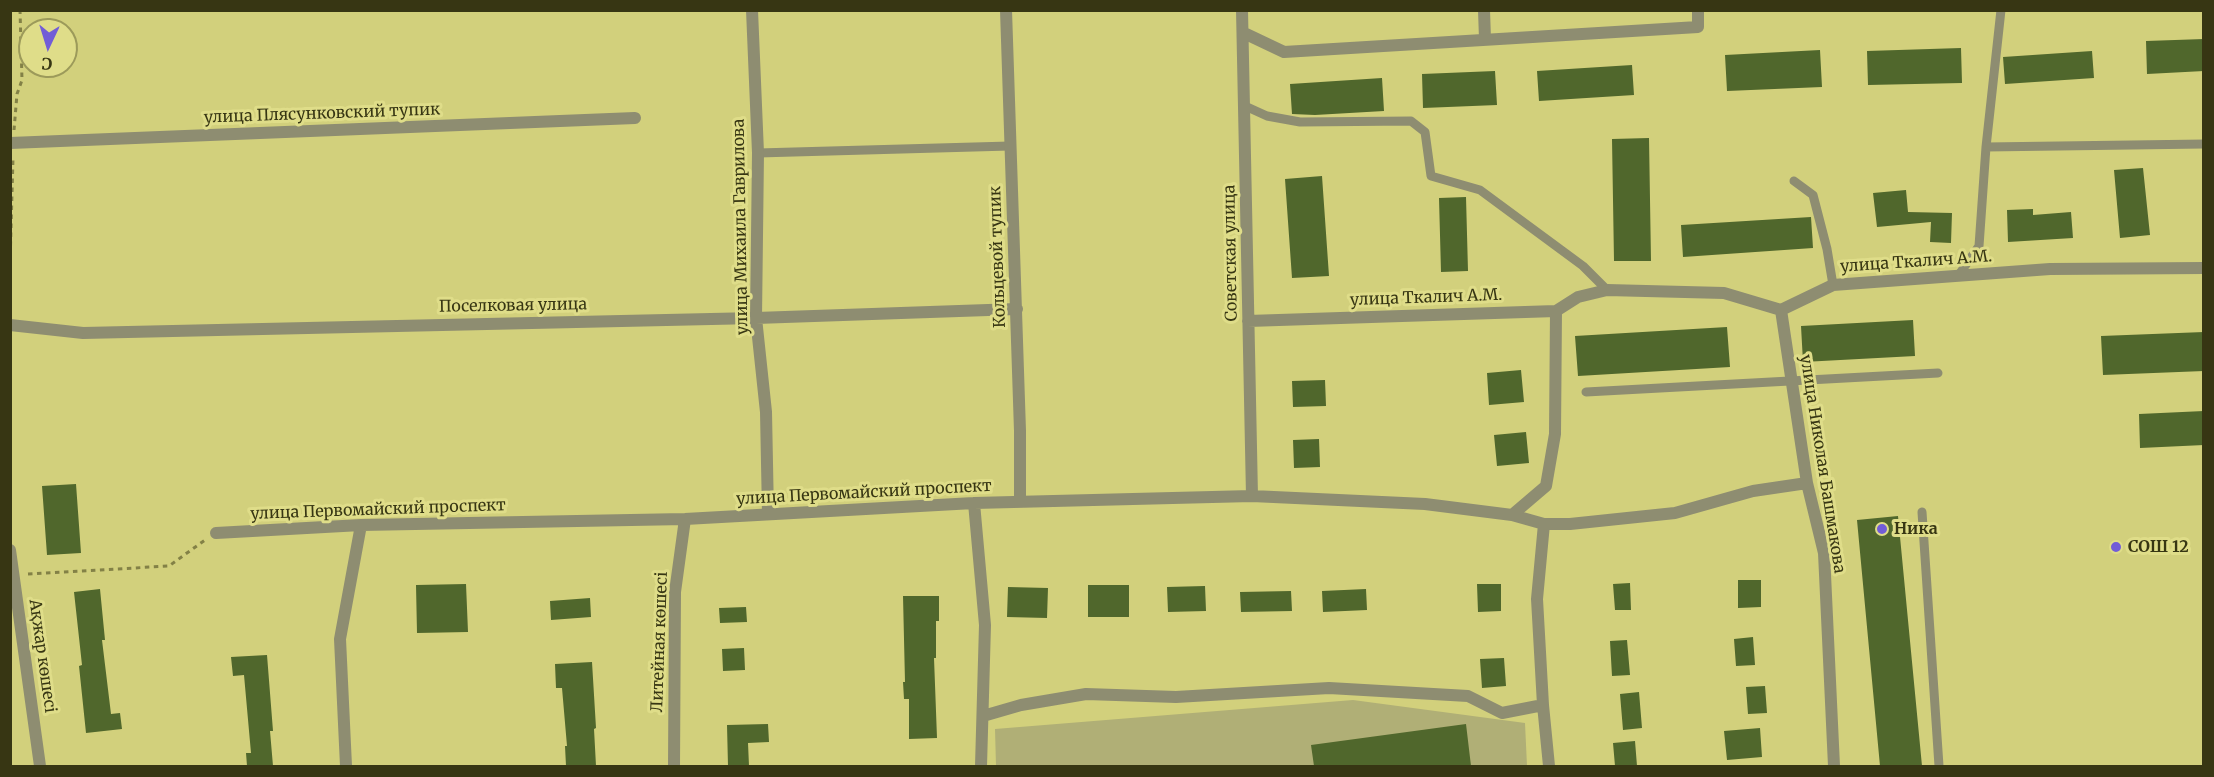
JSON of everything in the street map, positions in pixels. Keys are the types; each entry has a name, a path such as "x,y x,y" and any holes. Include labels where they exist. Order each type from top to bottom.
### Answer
{"street":[{"name":"улица Михаила Гаврилова","path":"752,10 758,153 756,318 766,412 768,514"},
{"name":"Кольцевой тупик","path":"1006,10 1017,309 1020,501"},
{"name":"Советская улица","path":"1242,10 1252,496"},
{"path":"1484,10 1485,39"},
{"path":"1244,33 1284,52 1698,27 1698,10"},
{"name":"улица Плясунковский тупик","path":"10,143 635,118"},
{"name":"улица Ткалич А.М.","path":"1248,321 1556,311 1578,297 1607,290 1724,293 1781,310 1833,285 2050,269 2204,268"},
{"name":"Поселковая улица","path":"10,325 83,333 756,318 1017,309"},
{"name":"улица Николая Башмакова","path":"1781,310 1807,483 1824,553 1834,766"},
{"path":"1512,514 1546,486 1555,434 1556,311"},
{"name":"улица Первомайский проспект","path":"216,533 361,525 685,519 974,502 1252,496 1425,504 1512,514 1544,524 1570,524 1675,513 1753,491 1807,483"},
{"path":"974,502 985,625 981,766"},
{"name":"Литейная көшесі","path":"674,766 675,592 685,519"},
{"path":"1544,524 1537,599 1549,766"},
{"path":"346,766 340,639 361,525"},
{"name":"Ақжар көшесі","path":"10,550 40,766"},
{"path":"983,716 1021,705 1086,694 1176,697 1329,688 1468,696 1502,713 1543,705"}],"lane":[{"path":"1958,276 1979,246 1986,147 2001,10"},
{"path":"1245,106 1267,116 1300,122 1411,121 1425,132 1431,176 1480,190 1583,266 1607,290"},
{"path":"1986,147 2204,144"},
{"path":"758,153 1010,146"},
{"path":"1794,181 1814,195 1833,285"},
{"path":"1586,392 1938,373"},
{"path":"1922,512 1940,766"}],"path":[{"path":"14,575 169,566 216,533"}],"shaded area":[{"path":"1353,700 1525,723 1527,766 996,766 995,729"}],"building":[{"path":"2204,39 2204,71 2147,74 2146,41"},
{"path":"1961,48 1962,83 1868,85 1867,51"},
{"path":"1820,50 1822,87 1727,91 1725,55"},
{"path":"2092,51 2094,78 2005,84 2003,57"},
{"path":"1632,65 1634,95 1539,101 1537,71"},
{"path":"1495,71 1497,105 1423,108 1422,74"},
{"path":"1382,78 1384,111 1292,114 1290,84"},
{"path":"1649,138 1651,261 1614,261 1612,139"},
{"path":"2143,168 2150,235 2120,238 2114,170"},
{"path":"1322,176 1329,276 1292,278 1285,179"},
{"path":"1906,190 1908,212 1952,213 1951,243 1930,242 1931,222 1877,227 1873,193"},
{"path":"1466,197 1468,271 1441,272 1439,198"},
{"path":"2033,209 2033,215 2071,212 2073,238 2008,242 2007,210"},
{"path":"1811,217 1813,248 1683,257 1681,225"},
{"path":"1913,320 1915,356 1803,362 1801,326"},
{"path":"1727,327 1730,367 1578,376 1575,336"},
{"path":"2204,332 2204,371 2103,375 2101,336"},
{"path":"1521,370 1524,402 1489,405 1487,373"},
{"path":"1325,380 1326,406 1293,407 1292,381"},
{"path":"2204,411 2204,445 2140,448 2139,414"},
{"path":"1526,432 1529,463 1497,466 1494,435"},
{"path":"1319,439 1320,467 1294,468 1293,440"},
{"path":"76,484 81,553 47,555 42,486"},
{"path":"1898,516 1922,766 1880,766 1857,520"},
{"path":"1738,580 1761,580 1761,607 1738,608"},
{"path":"1630,583 1631,610 1615,610 1613,584"},
{"path":"466,584 468,632 417,633 416,585"},
{"path":"1477,584 1501,584 1501,611 1478,612"},
{"path":"1088,585 1129,585 1129,617 1088,617"},
{"path":"1205,586 1206,611 1168,612 1167,587"},
{"path":"1008,587 1048,588 1047,618 1007,617"},
{"path":"100,589 105,640 102,640 111,714 120,713 122,729 86,733 74,592"},
{"path":"1366,589 1367,610 1323,612 1322,591"},
{"path":"1291,591 1292,611 1241,612 1240,592"},
{"path":"903,596 939,596 939,621 936,621 936,658 934,658 937,738 909,739 909,699 904,699 903,682 905,682"},
{"path":"590,598 591,617 551,620 550,601"},
{"path":"746,607 747,622 720,623 719,608"},
{"path":"1753,637 1755,665 1736,666 1734,639"},
{"path":"1627,640 1630,675 1612,676 1610,641"},
{"path":"744,648 745,670 723,671 722,649"},
{"path":"267,655 273,731 270,731 273,766 247,766 246,753 251,753 244,675 233,676 231,657"},
{"path":"1504,658 1506,686 1482,688 1480,659"},
{"path":"592,662 596,766 566,766 565,746 567,746 562,688 556,688 555,664"},
{"path":"1765,686 1767,713 1748,714 1746,687"},
{"path":"1639,692 1642,728 1623,730 1620,694"},
{"path":"768,724 769,742 748,743 749,766 728,766 727,725"},
{"path":"1466,724 1471,766 1314,766 1311,745"},
{"path":"1760,728 1762,757 1727,760 1724,731"},
{"path":"1635,741 1637,766 1615,766 1613,743"}],"place":[{"name":"Ника","path":"1882,529"},
{"name":"СОШ 12","path":"2116,547"}]}
